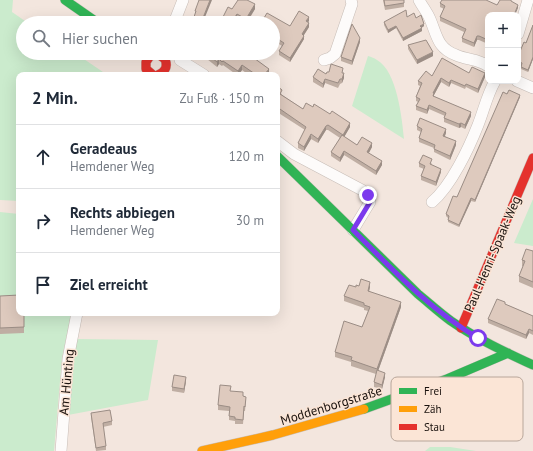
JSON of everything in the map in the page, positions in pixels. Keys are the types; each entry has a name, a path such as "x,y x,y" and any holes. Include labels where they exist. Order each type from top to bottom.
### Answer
{"street":[{"path":"65,0 88,16"},
{"path":"177,16 183,0"},
{"path":"324,60 335,54 352,4 351,0"},
{"path":"419,0 430,18 436,39 441,46 454,55 475,60 485,65"},
{"path":"521,24 528,0"},
{"path":"145,60 146,70 148,72"},
{"path":"165,60 165,72"},
{"path":"180,60 199,72"},
{"path":"521,83 533,88"},
{"path":"432,202 440,195 467,151 493,84"},
{"path":"280,143 294,154 362,190 368,195 370,202 353,230"},
{"name":"Paul-Henri-Spaak-Weg","path":"460,328 533,158"},
{"path":"280,159 435,309 460,328 533,365"},
{"name":"Am Hünting","path":"61,451 68,359 75,316"},
{"name":"Moddenborgstraße","path":"453,377 508,353"},
{"name":"Moddenborgstraße","path":"202,451 266,438 391,401"}],"green space":[{"path":"0,0 13,0 12,12 18,16 16,16 16,60 85,60 103,72 16,72 16,201 0,200"},
{"path":"368,56 384,66 394,84 402,119 404,139 352,106"},
{"path":"533,199 533,246 514,243"},
{"path":"0,212 16,214 16,316 71,316 62,358 54,451 0,451"},
{"path":"76,339 158,340 148,400 68,415"},
{"path":"430,447 450,447 476,451 425,451"}],"building":[{"path":"199,0 210,0 204,16 194,16"},
{"path":"238,0 247,0 255,4 248,16 241,16 237,14 236,16 224,16 228,7 232,9"},
{"path":"384,0 404,0 404,3 385,6"},
{"path":"442,0 486,0 497,5 500,0 511,0 518,5 515,12 485,12 485,39 477,36 474,43 462,38 466,29 440,17 445,6 440,3"},
{"path":"406,10 407,17 414,13 416,18 421,15 424,24 420,26 422,28 403,38 396,26 388,30 384,22"},
{"path":"299,11 309,17 306,21 309,23 302,34 304,36 290,58 280,52 284,43 280,40 280,20 290,26"},
{"path":"267,13 272,16 265,16"},
{"path":"352,24 360,38 352,61 341,57"},
{"path":"533,25 533,57 528,70 521,67 521,49 524,42 526,43"},
{"path":"426,40 433,52 417,60 408,45"},
{"path":"442,58 469,73 472,67 485,73 478,89 466,84 465,86 451,80 449,83 441,78 433,93 433,96 471,112 465,125 444,118 446,113 429,105 427,110 416,106 420,99 416,97 422,83 418,81 426,71 432,76"},
{"path":"220,60 257,60 269,69 266,72 252,72 242,65 238,71 223,61 222,62"},
{"path":"331,64 343,68 342,73 344,73 342,79 340,79 338,83 325,79 323,84 313,77 318,69 326,74 329,72"},
{"path":"509,90 520,95 475,200 471,198 459,225 448,220 449,216 446,214 453,196 457,197 503,92 507,94"},
{"path":"280,94 303,109 306,103 313,107 314,104 330,114 332,111 350,123 343,135 328,125 326,126 318,139 311,134 304,147 298,143 306,127 280,109"},
{"path":"420,118 446,129 443,136 456,141 450,156 434,149 435,145 419,138 422,129 417,126"},
{"path":"342,135 357,145 362,137 372,143 367,152 382,161 376,171 344,151 340,158 331,152"},
{"path":"423,155 432,159 430,164 441,169 436,182 421,176 425,166 419,163"},
{"path":"526,249 533,251 533,282 519,276 525,261 522,260"},
{"path":"361,279 370,282 368,291 401,302 377,369 351,360 352,357 335,352 344,321 362,327 370,307 364,305 364,303 344,296 349,285 356,287 356,285 359,286"},
{"path":"16,295 16,316 24,316 24,327 0,328 0,296"},
{"path":"497,299 533,316 533,331 529,329 526,335 488,319"},
{"path":"377,370 385,373 382,385 374,382"},
{"path":"174,375 186,377 184,389 172,387"},
{"path":"220,385 231,386 230,391 243,392 243,396 246,397 243,420 235,419 235,417 229,416 230,407 218,405"},
{"path":"110,410 112,421 103,423 106,446 96,448 91,413"}],"traffic: fast":[{"path":"65,0 88,16"},
{"path":"280,159 418,294 451,321 471,334 533,365"},
{"path":"452,377 508,353"},
{"path":"364,409 391,399"}],"traffic: slow":[{"path":"202,451 273,435 364,409"}],"traffic: jam":[{"path":"147,60 146,69 150,72"},
{"path":"162,72 166,67 165,60"},
{"path":"461,328 533,158"}],"route":[{"path":"368,195 370,202 353,230 435,309 460,328 478,338"}]}
